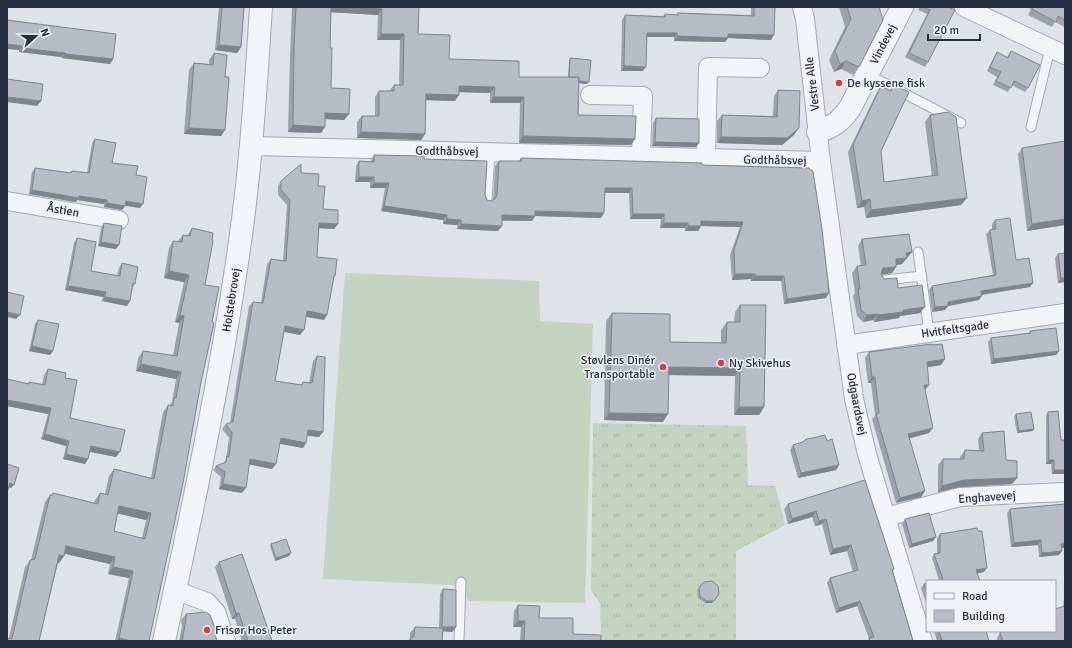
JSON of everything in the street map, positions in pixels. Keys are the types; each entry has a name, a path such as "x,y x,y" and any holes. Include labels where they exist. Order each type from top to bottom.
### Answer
{"street":[{"name":"Holstebrovej","path":"164,641 213,406 229,315 252,146 262,7"},
{"name":"Vestre Alle","path":"802,7 805,19 821,161"},
{"name":"Vindevej","path":"818,132 831,127 842,120 850,108 902,7"},
{"path":"964,7 1058,52"},
{"path":"706,158 708,67 760,68"},
{"path":"590,95 642,96 641,156"},
{"name":"Godthåbsvej","path":"252,146 821,161"},
{"name":"Odgaardsvej","path":"821,161 854,399 867,454 923,641"},
{"name":"Åstien","path":"7,201 118,220"},
{"name":"Hvitfeltsgade","path":"846,345 1065,313"},
{"name":"Enghavevej","path":"886,517 960,497 1065,492"},
{"path":"175,590 207,602 216,612 226,641"}],"lane":[{"path":"1031,127 1058,52"},
{"path":"867,74 962,123"},
{"path":"488,200 490,152"},
{"path":"918,252 930,332"},
{"path":"882,280 922,276"},
{"path":"459,641 462,582"}],"green space":[{"path":"345,273 539,281 540,321 593,324 585,603 469,601 453,585 323,579"},
{"path":"593,423 746,426 748,485 775,486 785,525 736,551 736,641 601,641 600,603 591,590"}],"building":[{"path":"222,7 244,7 241,47 219,45"},
{"path":"296,7 331,7 331,88 350,89 349,114 325,113 325,127 293,125"},
{"path":"355,7 419,7 418,34 450,35 449,59 519,61 519,77 579,77 578,115 636,116 635,139 523,136 524,97 494,97 495,87 459,86 459,95 426,94 425,134 361,132 362,116 379,116 379,91 394,91 394,85 403,85 404,34 381,34 382,9"},
{"path":"754,7 775,7 774,35 728,34 728,38 677,36 677,33 647,33 646,67 624,66 625,15 665,17 665,14 678,15 678,13 754,16"},
{"path":"847,7 879,7 883,20 859,67 846,61 840,64 835,51 851,19"},
{"path":"923,7 949,7 955,10 928,62 909,53 930,10"},
{"path":"1033,7 1065,7 1065,20 1058,16 1056,22 1032,9"},
{"path":"7,20 116,34 113,59 22,48 22,46 7,44"},
{"path":"1011,51 1040,65 1028,88 1014,81 1011,88 996,81 1001,72 990,67 997,52 1008,58"},
{"path":"214,53 227,55 225,77 229,77 225,130 189,128 194,63 213,65"},
{"path":"570,58 591,60 589,82 579,81 579,77 569,77"},
{"path":"7,79 43,84 41,101 7,97"},
{"path":"894,85 909,92 881,151 884,182 938,175 930,115 948,112 956,117 967,198 871,210 870,199 862,201 853,145 881,86 891,91"},
{"path":"778,90 800,91 799,128 787,138 721,137 722,115 777,117"},
{"path":"656,118 699,119 699,143 655,142"},
{"path":"95,139 116,143 112,163 138,166 136,175 147,177 143,204 126,201 125,206 107,203 107,200 79,196 79,198 32,190 35,168 71,173 72,171 89,173"},
{"path":"1065,141 1065,219 1032,224 1022,148"},
{"path":"374,155 424,156 424,159 487,161 485,195 487,200 491,201 495,199 497,195 499,161 521,161 521,158 702,163 702,165 809,168 813,172 822,229 829,293 787,299 784,276 735,274 734,250 743,222 701,221 701,226 688,226 688,223 664,223 664,214 633,214 632,188 605,188 604,213 535,211 535,216 502,215 502,226 461,224 461,220 447,219 447,215 384,206 389,183 374,183 374,177 359,177 359,161 374,162"},
{"path":"301,164 301,173 319,174 318,186 325,186 323,209 338,210 338,224 319,223 317,257 337,259 335,276 327,315 307,311 304,330 285,326 275,381 302,385 303,382 312,383 317,356 325,357 323,432 308,430 306,443 281,438 276,464 250,459 246,488 223,484 225,472 216,466 226,462 227,456 229,457 232,433 226,424 233,422 253,302 263,303 271,259 286,261 290,200 281,190 281,181"},
{"path":"1010,218 1016,260 1029,258 1033,283 981,291 982,296 948,302 948,306 935,307 932,286 996,275 990,230 996,229 995,220"},
{"path":"104,223 122,226 119,245 101,242"},
{"path":"192,228 213,233 213,241 205,285 219,287 212,322 214,323 201,382 183,483 149,641 131,641 119,638 133,571 113,567 115,557 66,546 64,556 59,555 39,641 7,641 9,638 12,639 30,560 35,559 50,495 53,495 53,493 98,504 100,493 108,495 114,469 154,479 168,405 173,406 181,372 141,364 143,351 177,356 184,316 180,315 189,275 169,271 173,241 182,242 183,235 190,236","holes":["119,506 151,513 145,539 114,531"]},
{"path":"909,234 912,252 906,253 907,258 896,259 896,267 883,268 881,274 884,279 897,278 898,288 922,285 925,307 903,310 903,312 867,315 861,310 858,289 860,289 857,266 866,265 862,239"},
{"path":"77,238 96,242 91,271 120,276 122,263 138,267 135,284 133,283 130,301 105,297 106,292 68,286"},
{"path":"1065,253 1065,278 1061,278 1058,254"},
{"path":"7,292 24,296 20,315 7,312"},
{"path":"740,305 766,305 764,407 739,407 740,368 669,367 668,414 609,413 612,313 670,314 670,342 726,343 727,322 740,322"},
{"path":"38,320 59,324 53,351 32,346"},
{"path":"1056,328 1059,351 994,359 991,338"},
{"path":"942,344 945,359 927,362 929,385 924,385 933,428 908,434 925,491 900,498 876,414 879,413 875,377 872,377 869,352"},
{"path":"48,369 66,373 65,378 77,380 70,418 125,430 120,452 91,446 88,459 66,454 69,441 45,434 51,408 7,400 7,379 29,384 29,382 45,385"},
{"path":"1058,411 1061,440 1065,440 1065,470 1054,470 1054,460 1049,460 1048,412"},
{"path":"1031,412 1034,429 1019,431 1016,414"},
{"path":"1004,431 1006,460 1017,461 1017,478 964,480 942,486 943,459 964,459 965,450 984,451 982,433"},
{"path":"825,435 827,441 832,439 839,465 801,473 793,445 803,442 806,439"},
{"path":"7,464 19,468 14,485 10,483 7,493"},
{"path":"865,480 894,569 892,570 913,641 870,641 869,638 874,637 860,601 839,608 830,578 858,570 851,545 833,549 826,519 819,521 816,511 792,519 788,504"},
{"path":"1065,504 1065,544 1061,544 1062,551 1042,553 1041,540 1014,543 1010,509"},
{"path":"929,513 936,537 912,544 905,519"},
{"path":"977,528 978,531 982,531 987,568 976,570 980,580 939,580 943,579 934,554 940,553 940,534"},
{"path":"286,539 291,553 276,558 271,544"},
{"path":"242,554 272,641 248,641 239,613 236,613 219,562"},
{"path":"712,581 718,586 719,594 714,601 706,601 700,596 699,588 704,582"},
{"path":"443,589 456,590 456,627 442,627"},
{"path":"518,605 540,606 539,618 573,618 573,634 601,635 601,641 524,641 525,621 518,621"},
{"path":"1065,606 1065,641 1003,641 1000,633 1004,632 1056,632 1056,609"},
{"path":"206,612 210,615 215,628 217,641 182,641 186,614"},
{"path":"415,627 443,628 442,641 411,641 411,637 414,637"},
{"path":"939,632 986,632 989,641 942,641"}],"place":[{"name":"De kyssene fisk","path":"839,83"},
{"name":"Ny Skivehus","path":"721,363"},
{"name":"Støvlens Dinér Transportable","path":"663,367"},
{"name":"Frisør Hos Peter","path":"207,630"}]}
